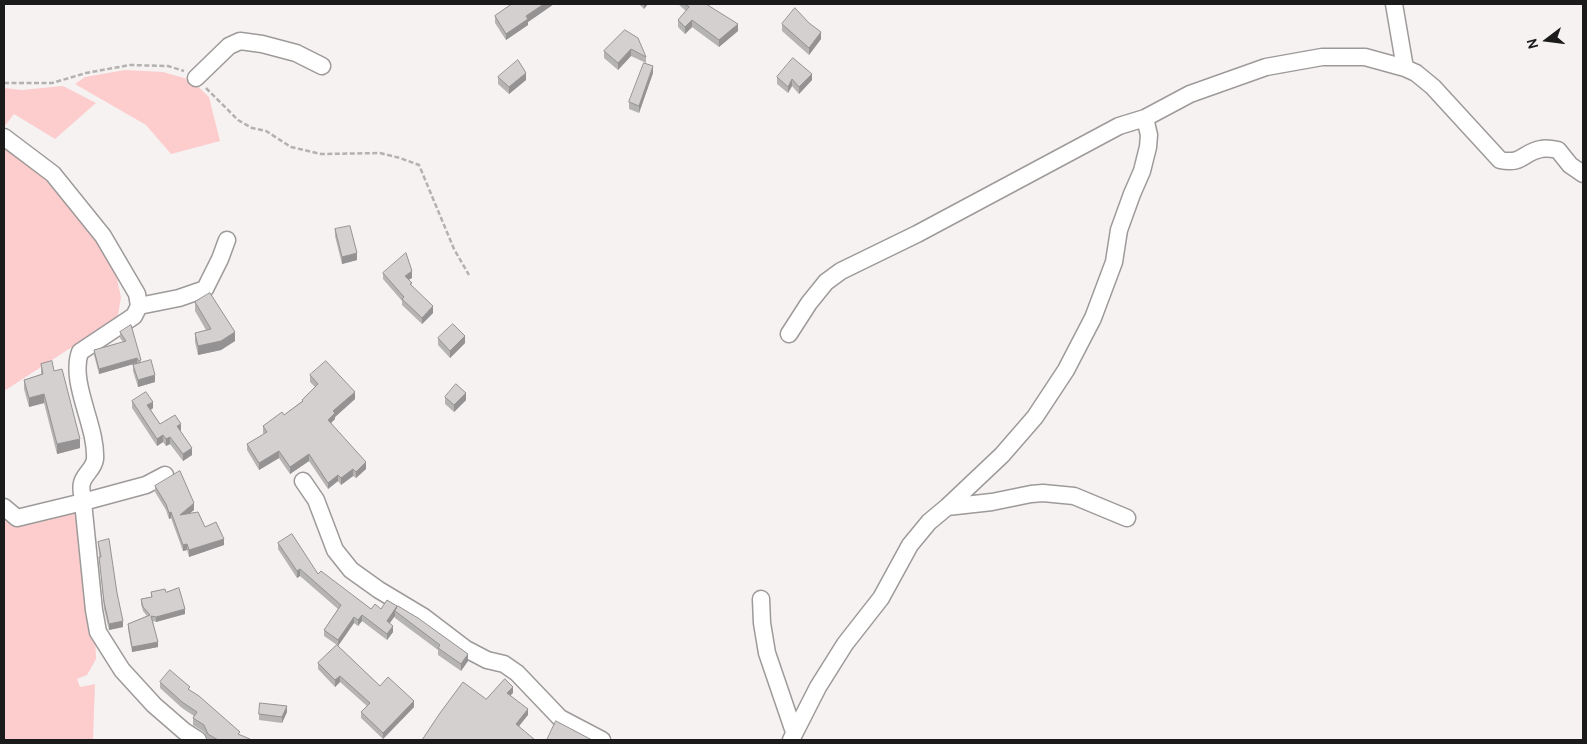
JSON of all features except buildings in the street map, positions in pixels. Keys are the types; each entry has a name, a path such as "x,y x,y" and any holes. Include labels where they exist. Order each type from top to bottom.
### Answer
{"street":[{"path":"1394,4 1405,68"},
{"path":"196,78 229,46 240,41 262,44 296,53 322,66"},
{"path":"789,334 808,303 826,282 841,271 918,234 1119,126 1145,118 1190,94 1266,67 1322,56 1365,56 1405,68 1416,73 1433,87 1500,160 1510,162 1520,160 1541,149 1558,150 1570,165 1583,174"},
{"path":"793,736 822,680 845,644 881,598 910,545 929,522 1002,455 1035,417 1066,370 1089,327 1114,262 1120,230 1142,171 1148,148 1149,135 1145,118"},
{"path":"4,137 53,174 103,236 137,294 139,306 134,316 80,352 76,362 94,446 95,462 82,483 94,610 98,632 122,670 154,705 184,732 198,740"},
{"path":"139,306 179,298 204,289 220,259 226,240"},
{"path":"4,507 18,518 146,485 165,475"},
{"path":"303,481 316,500 335,550 352,570 379,590 424,617 466,649 487,660 504,664 517,673 560,718 602,740"},
{"path":"947,507 992,502 1043,493 1074,496 1127,518"},
{"path":"761,599 762,623 767,653 793,736"}],"path":[{"path":"4,83 52,83 86,73 130,65 168,66 191,74 238,120 252,128 266,131 290,147 321,154 380,153 419,165 454,249 469,275"}],"shaded area":[{"path":"125,70 163,72 191,80 209,97 220,141 171,154 146,125 75,84 85,77"},
{"path":"63,86 96,103 55,139 14,114 4,127 4,88 22,90"},
{"path":"4,143 52,179 100,243 116,275 121,297 118,315 102,331 69,349 4,391"},
{"path":"79,508 95,635 96,659 87,675 77,679 80,687 95,684 93,740 4,740 4,514"}]}
